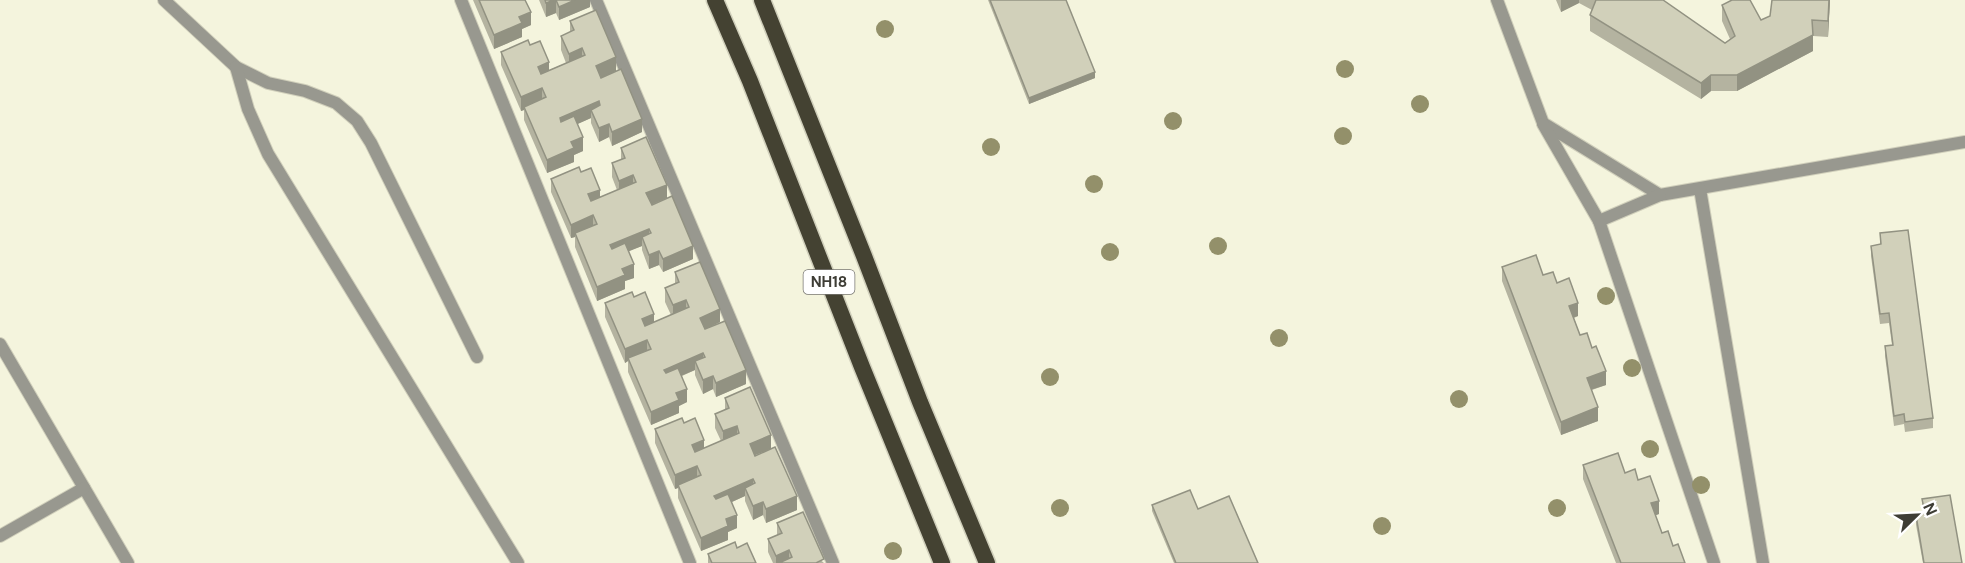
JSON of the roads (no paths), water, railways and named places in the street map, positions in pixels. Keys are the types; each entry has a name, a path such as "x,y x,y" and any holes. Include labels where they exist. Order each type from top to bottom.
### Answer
{"highway":[{"name":"NH18","path":"715,0 750,81 942,563"},
{"name":"NH18","path":"762,0 920,402 987,563"}],"street":[{"path":"164,0 236,67 268,83 305,91 336,103 357,121 372,142 477,357"},
{"path":"461,0 690,563"},
{"path":"596,0 833,563"},
{"path":"1497,0 1542,123 1599,221 1714,563"},
{"path":"236,67 249,109 268,154 518,563"},
{"path":"1542,123 1660,195"},
{"path":"1599,221 1660,195 1965,142"},
{"path":"1700,189 1763,563"},
{"path":"0,344 128,563"},
{"path":"0,536 84,488"}]}
